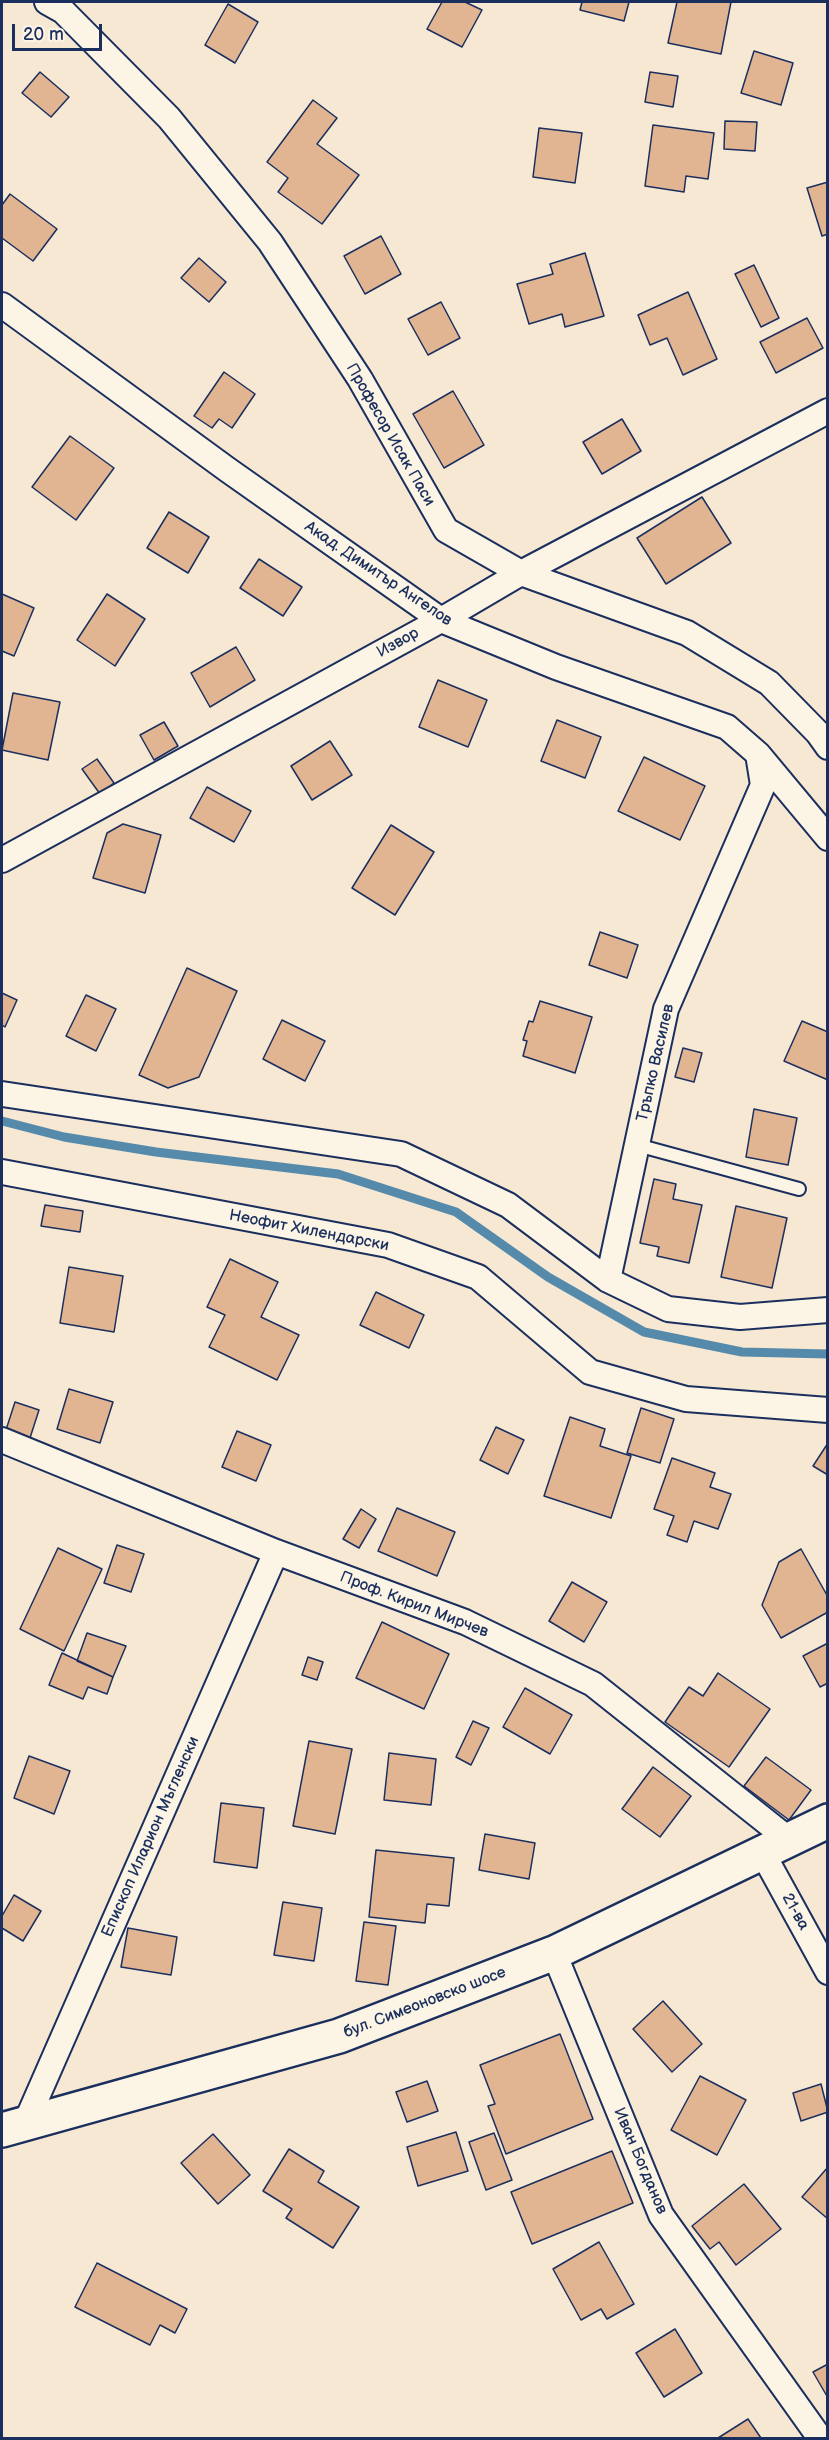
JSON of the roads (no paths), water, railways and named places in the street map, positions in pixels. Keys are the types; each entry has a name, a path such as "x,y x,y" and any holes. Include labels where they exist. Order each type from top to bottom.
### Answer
{"street":[{"name":"Професор Исак Паси","path":"47,2 63,11 169,118 270,242 360,379 446,530 521,573 687,633 769,683 818,733 828,747"},
{"name":"Акад. Димитър Ангелов","path":"5,314 441,620 556,667 727,728 758,754 828,838"},
{"name":"Извор","path":"2,860 441,620 521,573 757,446 828,411"},
{"name":"Тръпко Василев","path":"608,1280 666,1009 762,785 758,754"},
{"path":"2,1094 401,1154 508,1205 608,1280 668,1309 740,1317 828,1310"},
{"name":"Неофит Хилендарски","path":"2,1172 388,1245 478,1277 590,1372 686,1399 828,1410"},
{"name":"Проф. Кирил Мирчев","path":"2,1440 276,1552 465,1622 593,1684 775,1845"},
{"name":"Епископ Иларион Мъгленски","path":"14,2126 276,1552"},
{"name":"бул. Симеоновско шосе","path":"14,2126 339,2036 554,1953 828,1821"},
{"name":"21-ва","path":"775,1845 828,1972"},
{"name":"Иван Богданов","path":"554,1953 661,2215 820,2439"}],"lane":[{"path":"637,1145 799,1189"}],"waterway":[{"path":"2,1121 64,1137 156,1152 338,1174 456,1212 548,1277 644,1332 742,1352 828,1354"}]}
